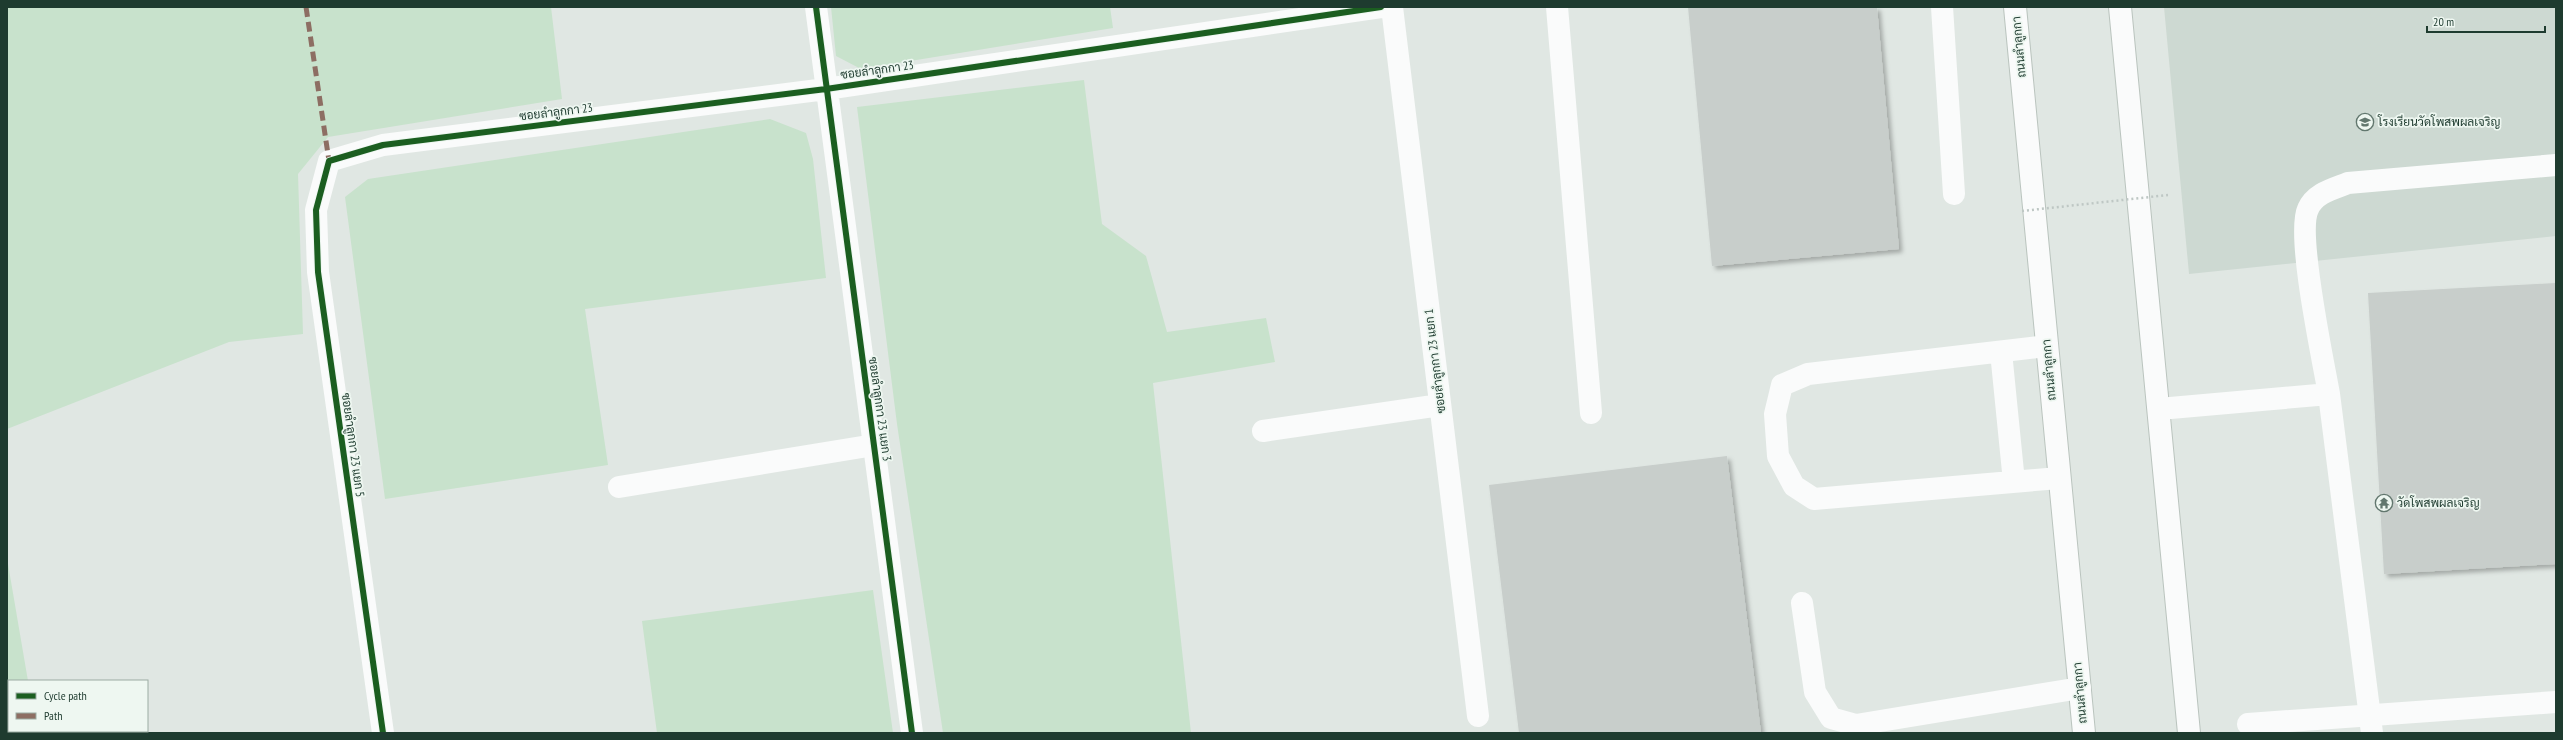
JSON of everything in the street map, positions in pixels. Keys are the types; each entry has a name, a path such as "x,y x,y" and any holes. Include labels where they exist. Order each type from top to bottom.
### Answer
{"street":[{"name":"ซอยลำลูกกา 23 แยก 3","path":"816,7 912,733"},
{"name":"ซอยลำลูกกา 23","path":"329,161 383,144 826,89 1381,7"},
{"name":"ซอยลำลูกกา 23 แยก 1","path":"1392,7 1478,716"},
{"path":"1557,7 1591,413"},
{"path":"1942,7 1954,194"},
{"name":"ถนนลำลูกกา","path":"2015,7 2084,733"},
{"path":"2120,7 2189,733"},
{"name":"ซอยลำลูกกา 23 แยก 5","path":"329,161 316,210 318,272 383,733"},
{"path":"2371,724 2329,394 2304,242 2307,209 2320,193 2348,183 2556,165"},
{"path":"2047,346 1808,374 1782,385 1775,414 1778,456 1794,486 1814,499 2060,478"},
{"path":"2001,352 2014,482"},
{"path":"2159,409 2329,394"},
{"path":"1263,431 1440,405"},
{"path":"619,487 874,445"},
{"path":"1802,603 1814,692 1831,718 1856,725 2080,688"},
{"path":"2248,724 2371,724 2556,702"}],"path":[{"path":"2022,212 2168,195"}],"shaded area":[{"name":"โรงเรียนวัดโพสพผลเจริญ","path":"2164,7 2556,7 2556,236 2189,274"}],"green space":[{"path":"7,7 551,7 562,99 328,137 298,174 303,334 229,342 7,429"},
{"path":"831,7 1110,7 1113,28 861,69 836,56"},
{"path":"1084,80 1102,224 1146,256 1167,332 1266,318 1275,362 1153,383 1191,733 943,733 897,424 857,107"},
{"path":"770,119 806,133 813,159 826,278 585,309 608,465 385,499 345,197 368,179"},
{"path":"7,558 28,680 8,680 8,732 37,733 7,733"},
{"path":"873,590 893,733 657,733 642,621"}],"building":[{"path":"1688,7 1877,7 1899,249 1712,266"},
{"path":"2556,283 2556,564 2384,574 2368,293"},
{"path":"1727,456 1761,733 1519,733 1489,485"}],"marked path":[{"path":"306,7 329,161"}],"cycle path":[{"path":"816,7 912,733"},
{"path":"383,733 318,272 316,210 329,161 383,145 826,89 1381,7"}],"place":[{"name":"โรงเรียนวัดโพสพผลเจริญ","path":"2365,122"},
{"name":"วัดโพสพผลเจริญ","path":"2384,503"}]}
